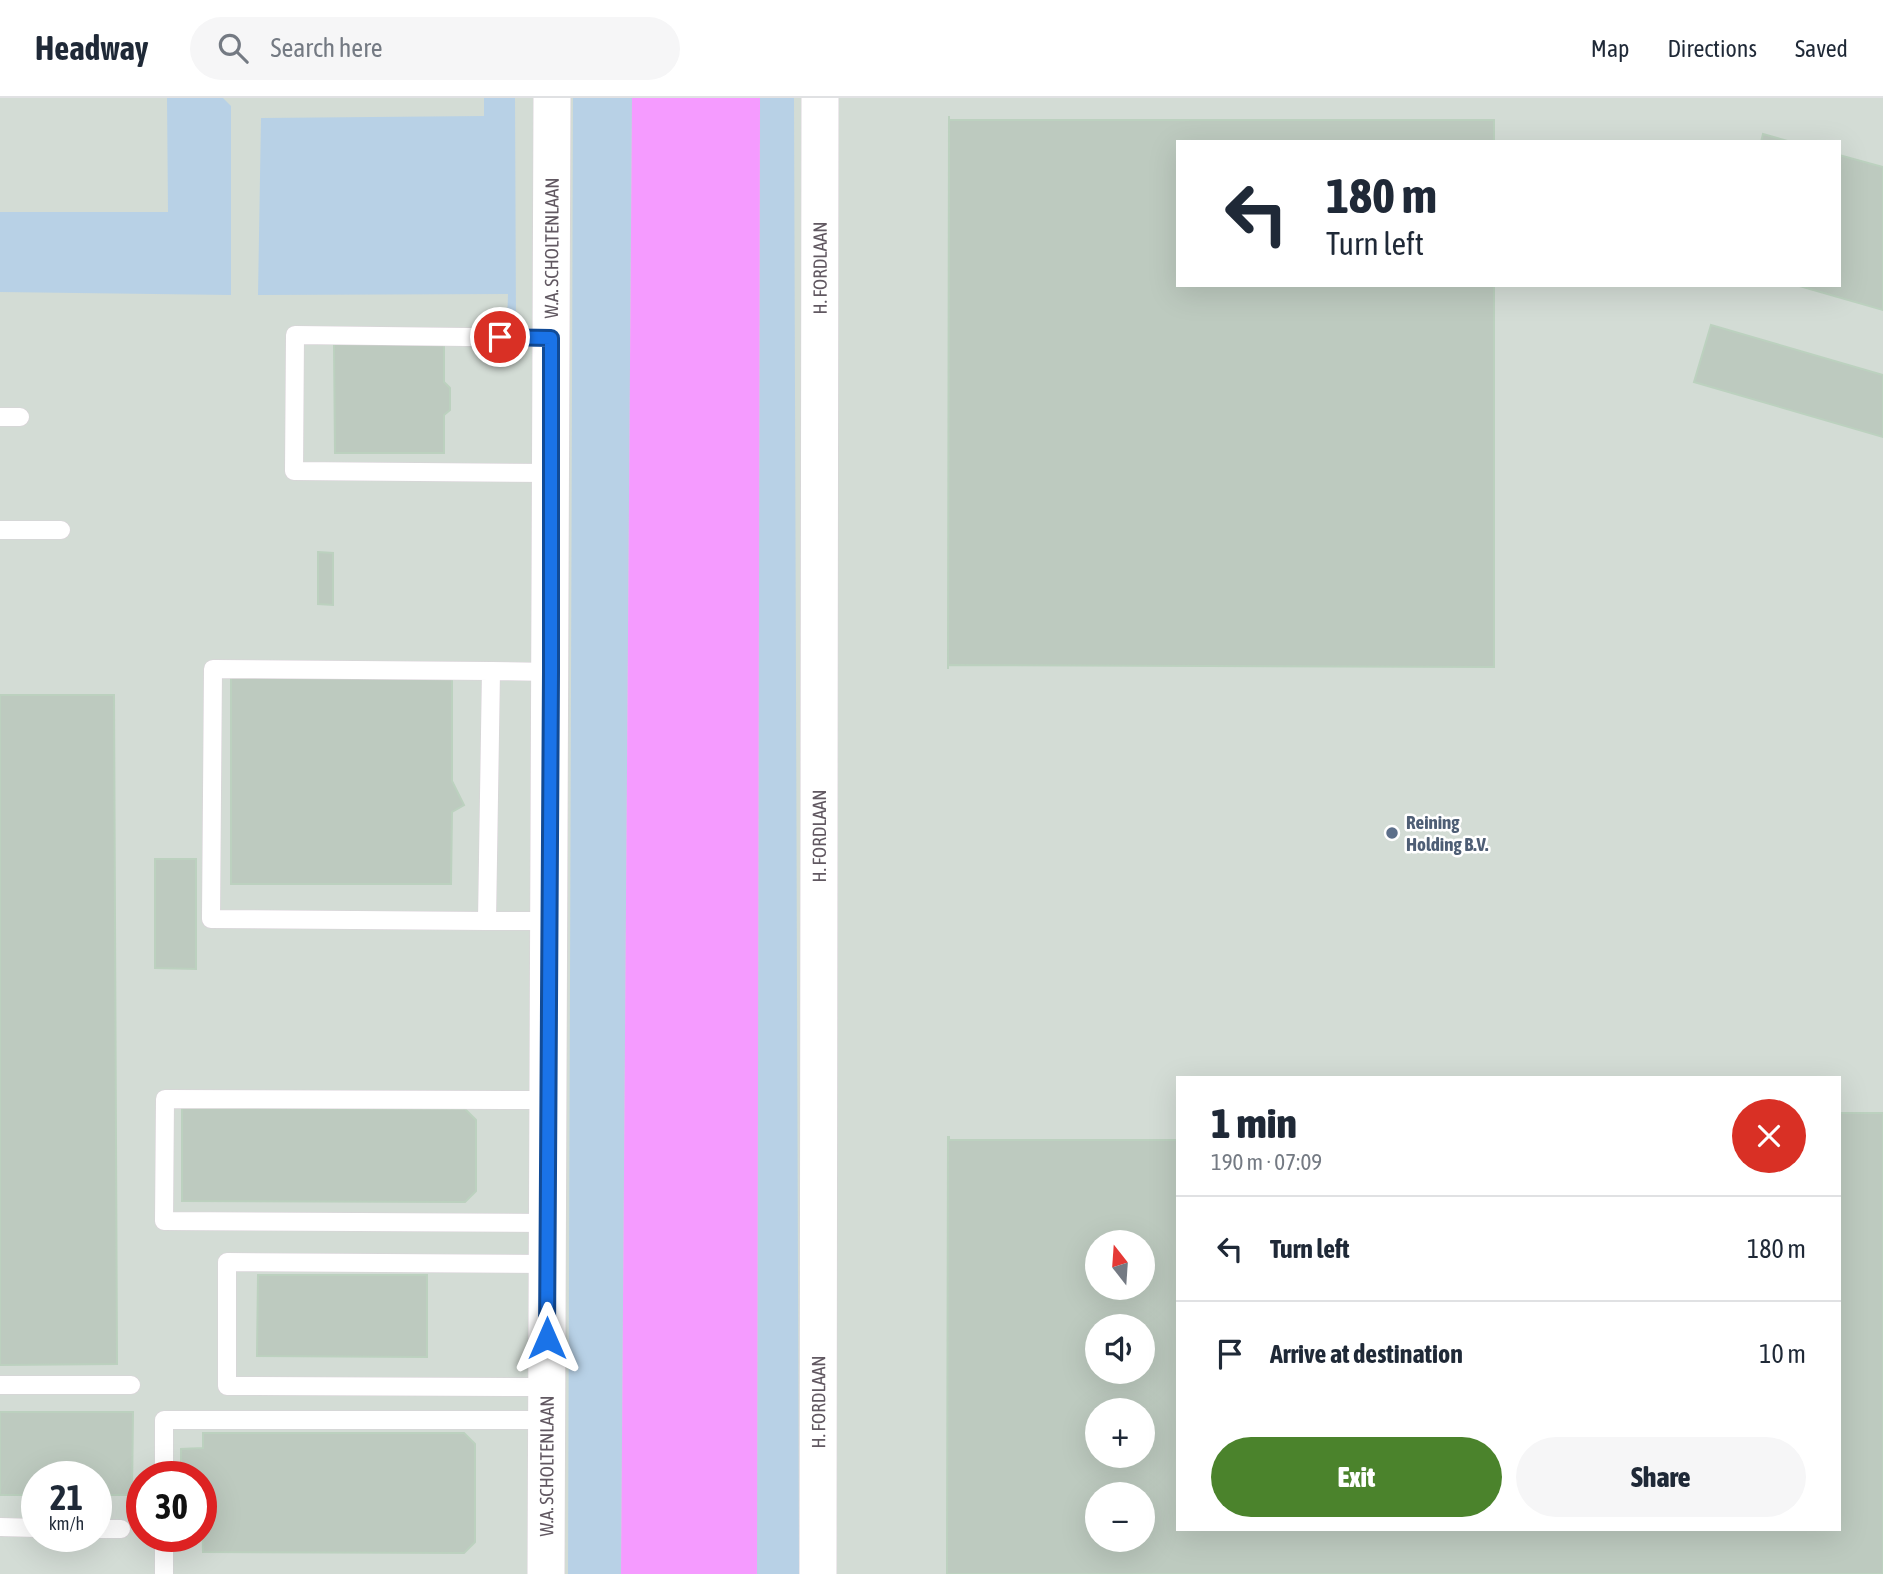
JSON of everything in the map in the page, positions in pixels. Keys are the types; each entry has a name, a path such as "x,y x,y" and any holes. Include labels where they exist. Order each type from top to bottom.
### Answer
{"street":[{"name":"W.A. SCHOLTENLAAN","path":"546,1574 552,98"},
{"name":"H. FORDLAAN","path":"818,1574 820,98"}],"lane":[{"path":"551,338 295,335 294,457 294,471 551,473"},
{"path":"0,417 20,417"},
{"path":"0,530 61,530"},
{"path":"549,921 211,919 213,669 551,672"},
{"path":"487,921 491,671"},
{"path":"548,1100 165,1099 164,1221 548,1223"},
{"path":"547,1404 227,1386 227,1262 548,1264"},
{"path":"0,1385 131,1385"},
{"path":"164,1461 164,1420 547,1404"},
{"path":"0,1527 21,1528"},
{"path":"112,1529 121,1529"},
{"path":"164,1552 164,1574"}],"shaded area":[{"path":"0,98 1883,98 1883,1574 0,1574"},
{"path":"167,98 223,98 231,106 231,295 0,292 0,212 168,212"},
{"path":"484,98 515,98 516,325 507,325 508,294 258,295 261,118 484,116"},
{"path":"573,98 632,98 621,1574 568,1574"},
{"path":"632,98 760,98 757,1574 621,1574"},
{"path":"760,98 794,98 799,1574 757,1574"}],"building":[{"path":"949,117 949,120 1494,120 1494,140 1176,140 1176,287 1494,287 1494,667 948,665"},
{"path":"1763,134 1784,140 1762,140"},
{"path":"1841,156 1883,167 1883,310 1803,287 1841,287"},
{"path":"1711,325 1883,375 1883,437 1694,382"},
{"path":"334,344 444,344 444,382 450,388 450,410 444,415 444,453 335,453"},
{"path":"318,552 333,553 333,605 318,604"},
{"path":"231,677 452,677 452,781 464,805 452,812 451,884 231,884"},
{"path":"0,695 114,695 117,1364 0,1365"},
{"path":"155,859 196,859 196,969 155,968"},
{"path":"182,1108 465,1109 476,1120 476,1191 465,1202 182,1201"},
{"path":"1841,1113 1883,1113 1883,1574 947,1574 949,1137 949,1140 1176,1140 1176,1531 1841,1531"},
{"path":"258,1275 427,1275 427,1357 257,1356"},
{"path":"0,1412 133,1412 132,1461 126,1461 126,1495 112,1495 112,1461 21,1461 21,1495 0,1495"},
{"path":"203,1433 464,1433 475,1444 475,1542 464,1553 203,1552 217,1552 217,1461 181,1461 181,1449 203,1448"}],"place":[{"name":"Reining Holding B.V.","path":"1392,833"}],"route":[{"path":"500,337 551,338 547,1338"}]}
